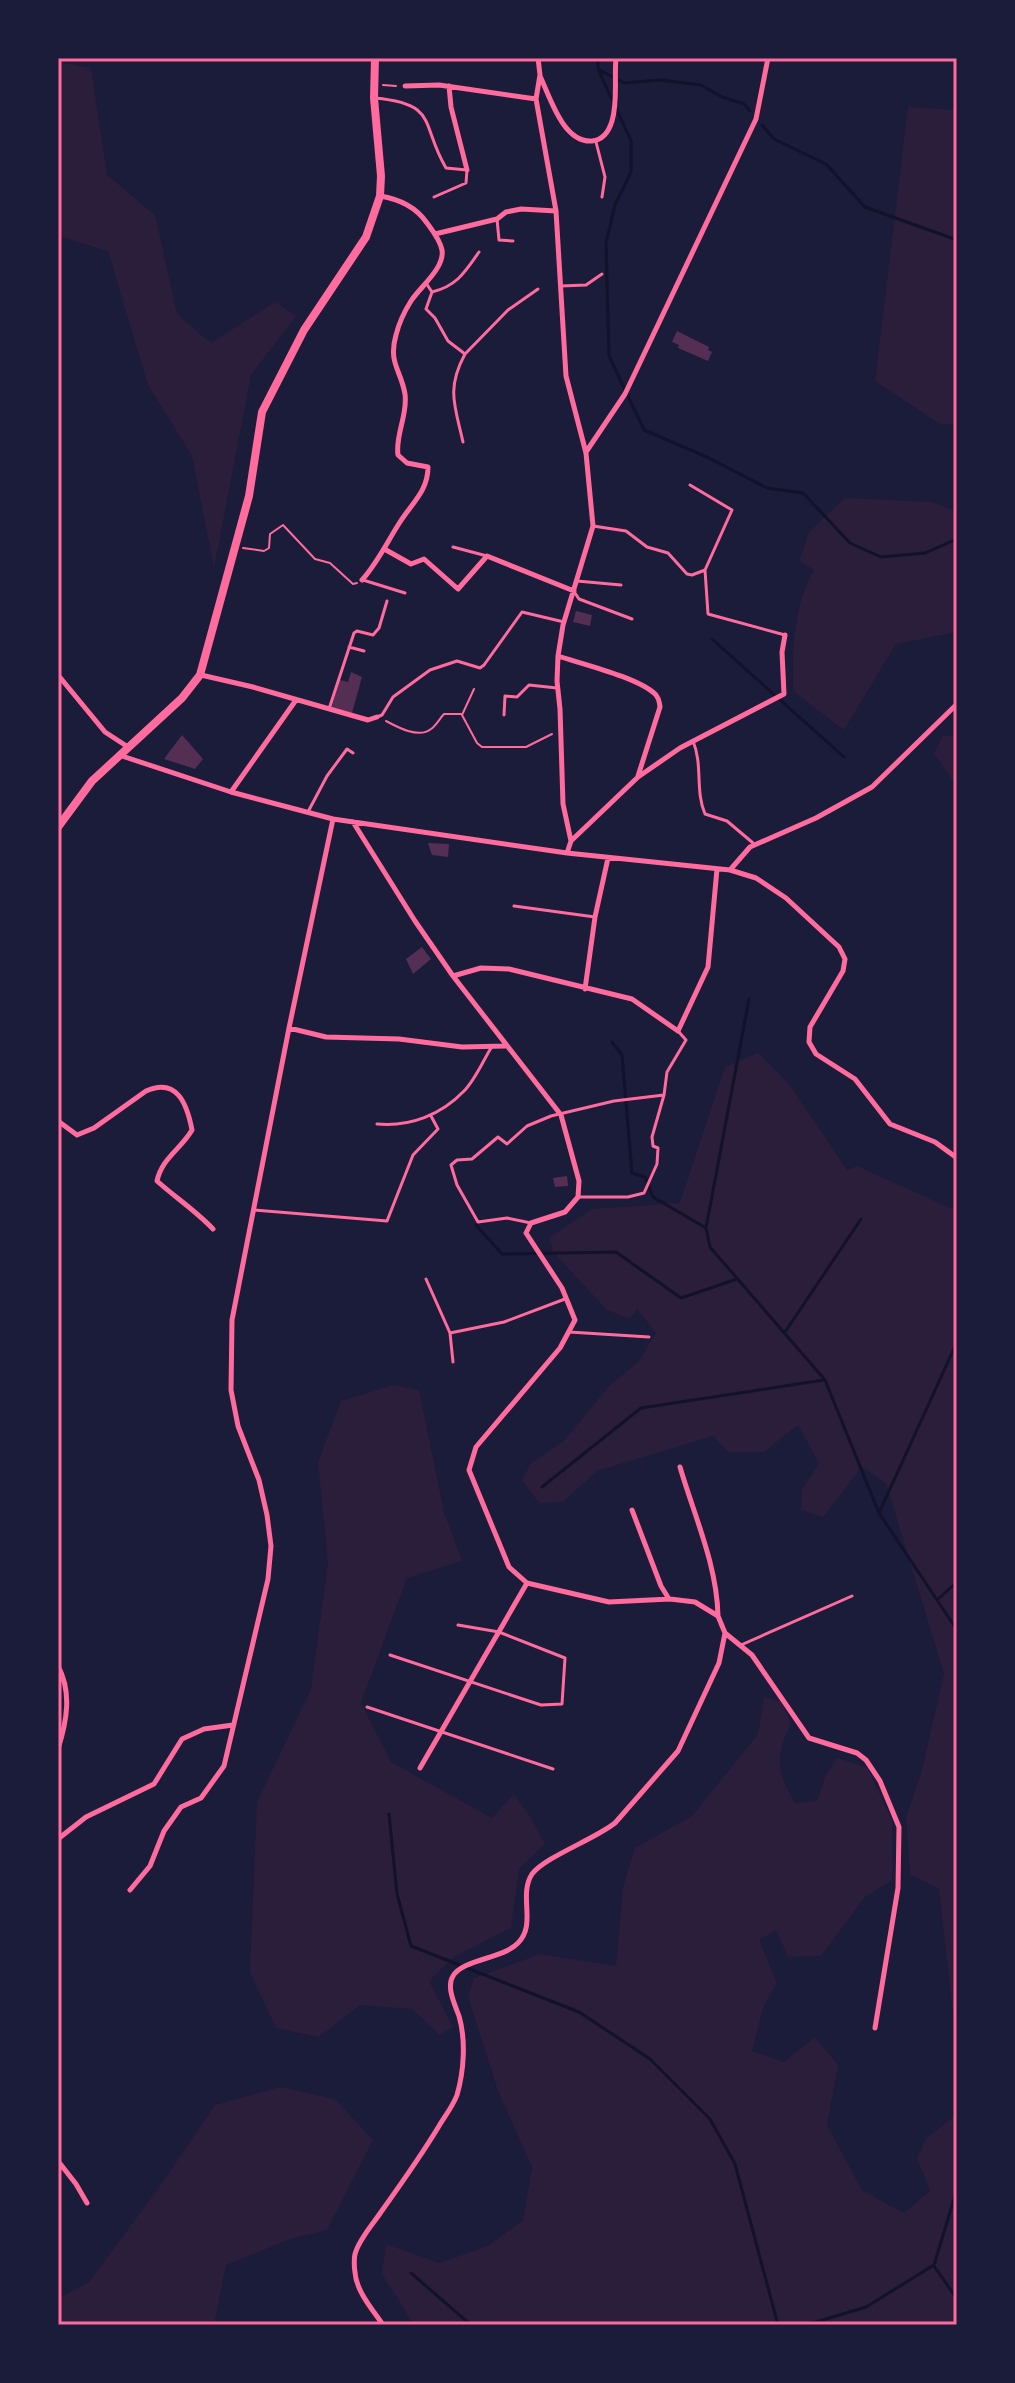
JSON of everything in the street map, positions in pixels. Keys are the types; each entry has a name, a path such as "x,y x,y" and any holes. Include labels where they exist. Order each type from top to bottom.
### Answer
{"main road":[{"path":"58,827 92,781 182,698 200,675 249,496 262,412 304,330 366,237 380,196 374,98 375,58"}],"street":[{"path":"538,58 540,75 536,99 556,211 566,376 586,453 593,526 564,622 558,656 563,804 571,841"},
{"path":"540,75 559,117 570,131 584,141 596,141 604,137 613,120 616,58"},
{"path":"586,453 625,394 756,119 768,58"},
{"path":"405,86 449,86 536,99"},
{"path":"449,86 451,107 467,170"},
{"path":"362,580 386,550 400,522 422,494 428,474 428,467 407,463 398,455 405,394 395,370 393,352 403,313 442,254 435,234 414,208 380,196"},
{"path":"435,234 497,219 506,212 521,209 556,211"},
{"path":"386,550 408,563 424,559 458,589 487,556 574,591"},
{"path":"567,853 571,841 638,777 693,741 784,694 782,652 785,635"},
{"path":"558,656 618,676 655,694 659,700 660,707 638,777"},
{"path":"58,675 105,732 129,747"},
{"path":"200,675 368,720 377,717"},
{"path":"231,792 296,700"},
{"path":"730,870 755,845 816,818 872,787 957,704"},
{"path":"119,755 231,792 333,819 567,853 730,870 756,878 786,898 839,947 845,959 843,971 810,1027 809,1042 816,1054 855,1079 890,1124 935,1142 957,1158"},
{"path":"130,1890 150,1866 164,1831 181,1807 201,1798 224,1766 268,1579 271,1546 259,1480 238,1426 231,1390 232,1320 333,819"},
{"path":"353,822 453,976 561,1115 579,1181 578,1197 565,1212 531,1223 526,1233 562,1288 575,1320 560,1348 476,1447 469,1470 509,1567 527,1583 609,1602 670,1599 695,1602 718,1616"},
{"path":"585,989 595,917 608,858"},
{"path":"453,976 481,968 509,969 632,999 678,1031 708,967 717,869"},
{"path":"289,1028 326,1037 399,1039 462,1047 505,1046"},
{"path":"58,1121 77,1135 94,1128 146,1091 156,1087 173,1089 181,1098 192,1130 184,1144 163,1163 157,1181 213,1229"},
{"path":"680,1467 703,1537 718,1603 718,1616 725,1633 741,1645 767,1675 809,1738 857,1753 866,1760 880,1781 899,1827 898,1888 875,2028"},
{"path":"632,1510 661,1586 670,1599"},
{"path":"420,1768 527,1583"},
{"path":"383,2325 365,2299 355,2274 355,2253 418,2161 456,2097 462,2068 462,2027 450,1990 451,1978 458,1971 510,1950 518,1943 525,1933 528,1918 526,1894 531,1876 540,1866 615,1823 678,1751 719,1663 725,1633"},
{"path":"58,1666 66,1681 68,1703 58,1749"},
{"path":"59,1836 86,1817 154,1784 182,1739 204,1729 233,1725"},
{"path":"58,2161 87,2203"}],"lane":[{"path":"374,98 405,101 415,108 426,119 446,168 467,170 466,183 434,197"},
{"path":"596,141 605,177 602,197"},
{"path":"497,219 499,240 513,241"},
{"path":"432,292 460,280 479,252"},
{"path":"560,287 586,285 602,274"},
{"path":"425,282 432,292"},
{"path":"463,442 451,389 457,368 465,354 508,310 538,289"},
{"path":"432,292 426,309 448,341 465,354"},
{"path":"690,485 732,510 705,570 708,614 785,635"},
{"path":"593,526 626,531 647,547 668,553 687,574 705,570"},
{"path":"453,547 487,556"},
{"path":"362,580 405,593"},
{"path":"577,581 621,585"},
{"path":"574,591 579,599 632,619"},
{"path":"329,709 355,631 373,635 379,628 387,601"},
{"path":"377,717 382,715 393,697 430,670 457,661 480,668 522,612 564,622"},
{"path":"349,647 364,651"},
{"path":"504,715 505,696 517,697 529,685 558,688"},
{"path":"693,741 700,757 699,802 705,814 727,821 755,845"},
{"path":"308,813 327,776 347,749 353,753"},
{"path":"514,906 595,917"},
{"path":"578,1197 628,1197 644,1193 657,1164 658,1148 653,1146 652,1137 667,1072 686,1040 678,1031"},
{"path":"377,1124 398,1126 431,1116 466,1090 493,1045"},
{"path":"531,1223 507,1218 478,1222 457,1185 451,1165 457,1160 472,1159 498,1137 507,1144 527,1126 551,1116 614,1101 664,1095"},
{"path":"254,1210 387,1221 413,1155 438,1129 431,1116"},
{"path":"426,1279 450,1333 453,1362"},
{"path":"450,1333 504,1322 567,1299"},
{"path":"568,1332 649,1337"},
{"path":"741,1645 852,1596"},
{"path":"390,1655 541,1705 562,1704 565,1658 499,1632 458,1625"},
{"path":"367,1707 553,1769"}],"path":[{"path":"375,85 405,86"},
{"path":"234,547 264,551 269,548 270,534 283,525 315,559 330,563 353,584 362,580"},
{"path":"462,715 474,689"},
{"path":"377,717 403,730 425,732 430,731 444,714 462,715"},
{"path":"462,715 477,743 488,749 526,747 561,731"}],"shaded area":[{"path":"58,62 91,68 107,175 155,215 177,314 211,343 275,302 296,316 251,375 214,568 192,456 148,385 108,251 58,236"},
{"path":"908,107 957,110 957,425 940,424 875,381"},
{"path":"845,498 932,502 957,512 957,632 896,644 844,730 793,691 793,676 798,613 814,570 799,561 809,532"},
{"path":"957,735 957,787 934,753 943,736"},
{"path":"758,1053 789,1084 847,1170 857,1166 957,1211 957,2048 939,1889 910,1874 906,1817 922,1770 944,1674 886,1483 862,1467 823,1517 801,1510 802,1490 819,1463 798,1425 764,1452 728,1452 713,1436 597,1471 563,1502 539,1503 522,1480 531,1463 564,1441 609,1386 638,1362 656,1333 637,1309 630,1319 607,1310 553,1252 550,1237 592,1209 680,1203 725,1067"},
{"path":"393,1385 419,1390 444,1512 462,1561 407,1578 361,1703 391,1762 492,1818 514,1794 545,1844 519,1869 511,1928 454,1957 429,1981 453,2027 440,2035 412,2009 360,2005 319,2037 276,2028 250,1972 257,1802 311,1689 328,1563 318,1462 341,1401"},
{"path":"764,1697 781,1701 791,1724 782,1746 780,1764 784,1782 795,1803 817,1801 825,1777 837,1758 867,1767 892,1820 892,1880 865,1897 821,1956 788,1957 776,1930 759,1940 777,1983 763,2008 752,2051 784,2062 815,2037 838,2065 827,2125 862,2190 904,2213 930,2191 917,2158 926,2139 957,2114 957,2325 414,2325 382,2274 386,2244 439,2263 488,2246 523,2220 532,2167 498,2091 468,1997 474,1978 540,1954 616,1966 623,1887 635,1848 692,1816 758,1734"},
{"path":"280,2087 335,2099 373,2140 327,2230 293,2238 226,2265 214,2325 58,2325 58,2299 89,2282 215,2105"}],"building":[{"path":"677,331 709,347 708,350 712,352 708,361 678,348 679,345 672,342"},
{"path":"576,611 592,615 590,626 573,622"},
{"path":"351,672 362,677 352,713 331,708 340,680 348,682"},
{"path":"182,735 203,759 195,769 164,759"},
{"path":"428,843 449,844 448,857 432,855"},
{"path":"422,947 431,959 413,974 406,959"},
{"path":"567,1176 568,1186 555,1187 553,1178"}],"waterway":[{"path":"598,58 598,69 624,83 660,80 701,85 722,97 744,104 750,111"},
{"path":"598,69 631,141 631,172 615,205 606,243 609,356 644,430 767,488 803,493 850,543 881,557 925,553 957,539"},
{"path":"762,125 774,139 826,164 865,207 957,240"},
{"path":"712,639 844,757"},
{"path":"706,1228 749,999"},
{"path":"612,1042 622,1055 632,1173 645,1177 653,1197 706,1228 710,1247 825,1380 879,1513 957,1630"},
{"path":"785,1332 861,1219"},
{"path":"476,1225 502,1254 616,1252 681,1298 737,1279"},
{"path":"879,1513 957,1342"},
{"path":"542,1487 641,1408 824,1380"},
{"path":"937,1600 957,1582"},
{"path":"389,1814 397,1894 411,1946 579,2012 650,2059 710,2119 735,2164 778,2325"},
{"path":"806,2325 866,2307 934,2265 957,2189"},
{"path":"934,2266 957,2299"},
{"path":"411,2273 471,2325"}]}
